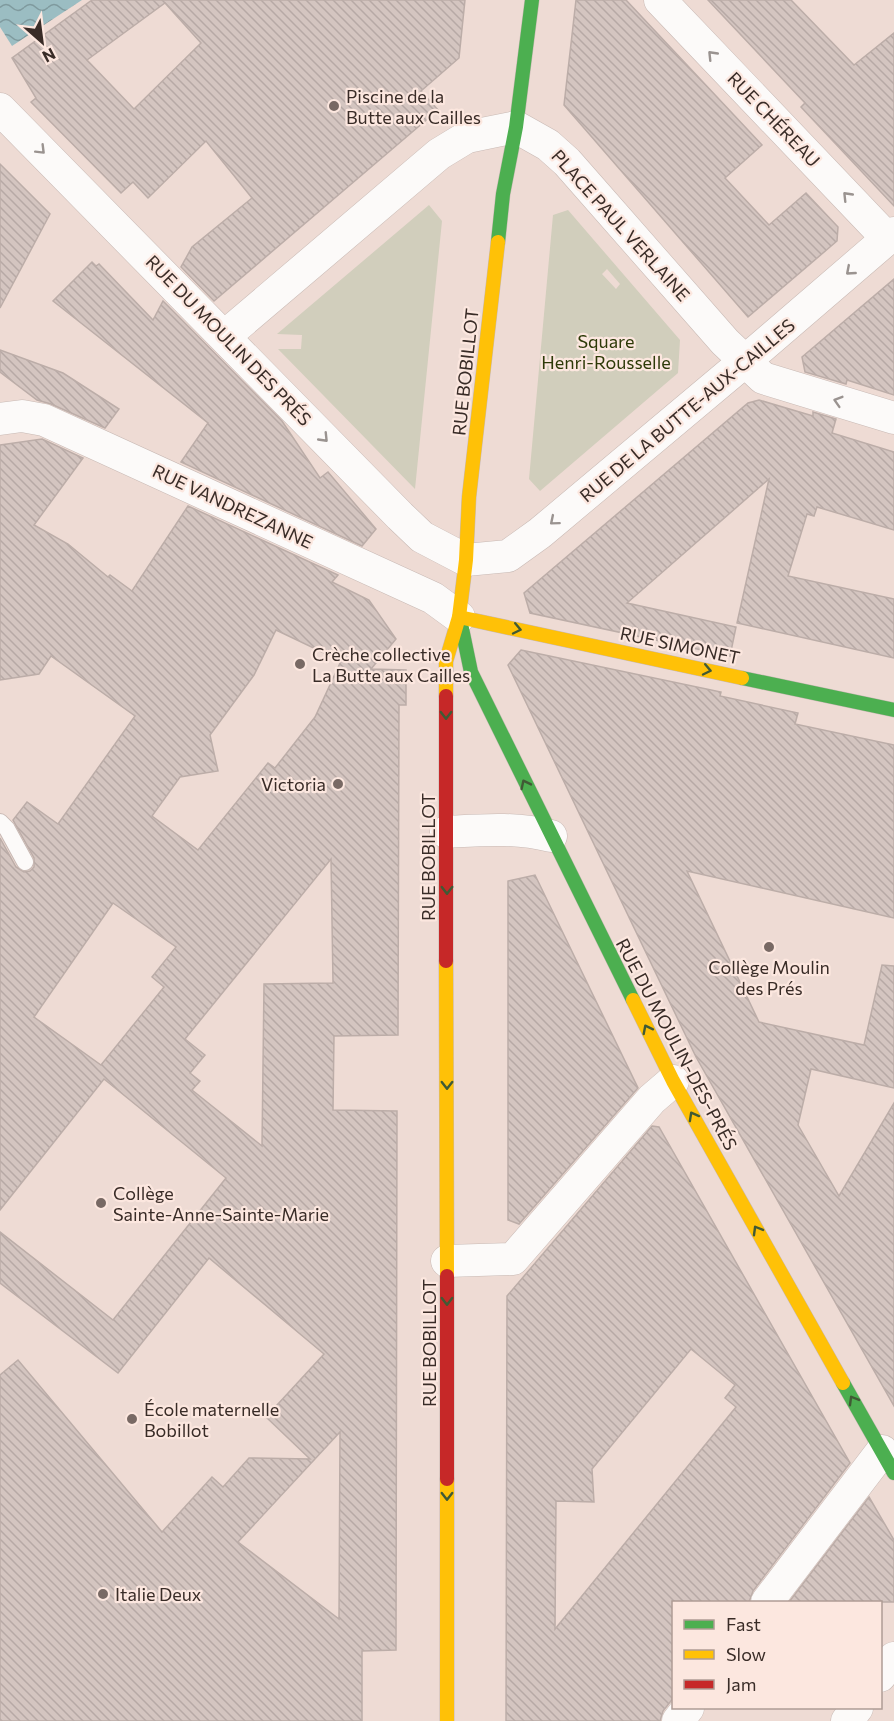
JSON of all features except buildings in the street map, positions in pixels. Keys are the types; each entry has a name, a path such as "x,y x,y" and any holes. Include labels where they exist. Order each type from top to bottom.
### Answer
{"street":[{"name":"RUE BOBILLOT","path":"447,1721 446,661 459,617 466,560 469,497 503,194 516,127 532,0"},
{"name":"RUE CHÉREAU","path":"660,0 891,236"},
{"name":"RUE DU MOULIN DES PRÉS","path":"0,109 422,537 466,560"},
{"path":"225,336 439,154 467,137 516,127"},
{"name":"PLACE PAUL VERLAINE","path":"516,127 548,145 567,162 744,362 762,378 894,418"},
{"name":"RUE DE LA BUTTE-AUX-CAILLES","path":"466,560 508,556 540,533 891,236"},
{"name":"RUE VANDREZANNE","path":"0,419 22,416 44,420 433,598 459,617"},
{"name":"RUE SIMONET","path":"459,617 894,710"},
{"name":"RUE DU MOULIN-DES-PRÉS","path":"459,617 471,672 673,1081 888,1462"},
{"path":"446,832 502,829 529,831 551,836"},
{"path":"447,1261 513,1259 651,1099 673,1081"},
{"path":"768,1601 888,1462"},
{"path":"882,1673 894,1658"}],"lane":[{"path":"0,822 7,829 25,862"}],"green space":[{"path":"429,205 442,221 415,489 278,349 301,349 302,335 277,334"},
{"name":"Square Henri-Rousselle","path":"568,210 680,340 678,373 540,491 529,479 553,215","holes":["607,269 620,284 616,289 602,274"]}],"water":[{"path":"0,0 82,0 12,46 0,27"}],"traffic: fast":[{"path":"498,242 503,194 516,127 532,0"},
{"path":"460,619 471,672 633,1000"},
{"path":"742,678 894,710"},
{"path":"843,1383 894,1473"}],"traffic: slow":[{"path":"446,696 446,661 459,617 466,560 469,497 498,242"},
{"path":"459,617 742,678"},
{"path":"446,961 447,1276"},
{"path":"633,1000 673,1081 843,1383"},
{"path":"447,1479 447,1721"}],"traffic: jam":[{"path":"446,696 446,961"},
{"path":"447,1276 447,1479"}],"place":[{"name":"Piscine de la Butte aux Cailles","path":"334,106"},
{"name":"Crèche collective La Butte aux Cailles","path":"300,664"},
{"name":"Victoria","path":"338,784"},
{"name":"Collège Moulin des Prés","path":"769,947"},
{"name":"Collège Sainte-Anne-Sainte-Marie","path":"101,1203"},
{"name":"École maternelle Bobillot","path":"132,1419"},
{"name":"Italie Deux","path":"103,1594"}]}
